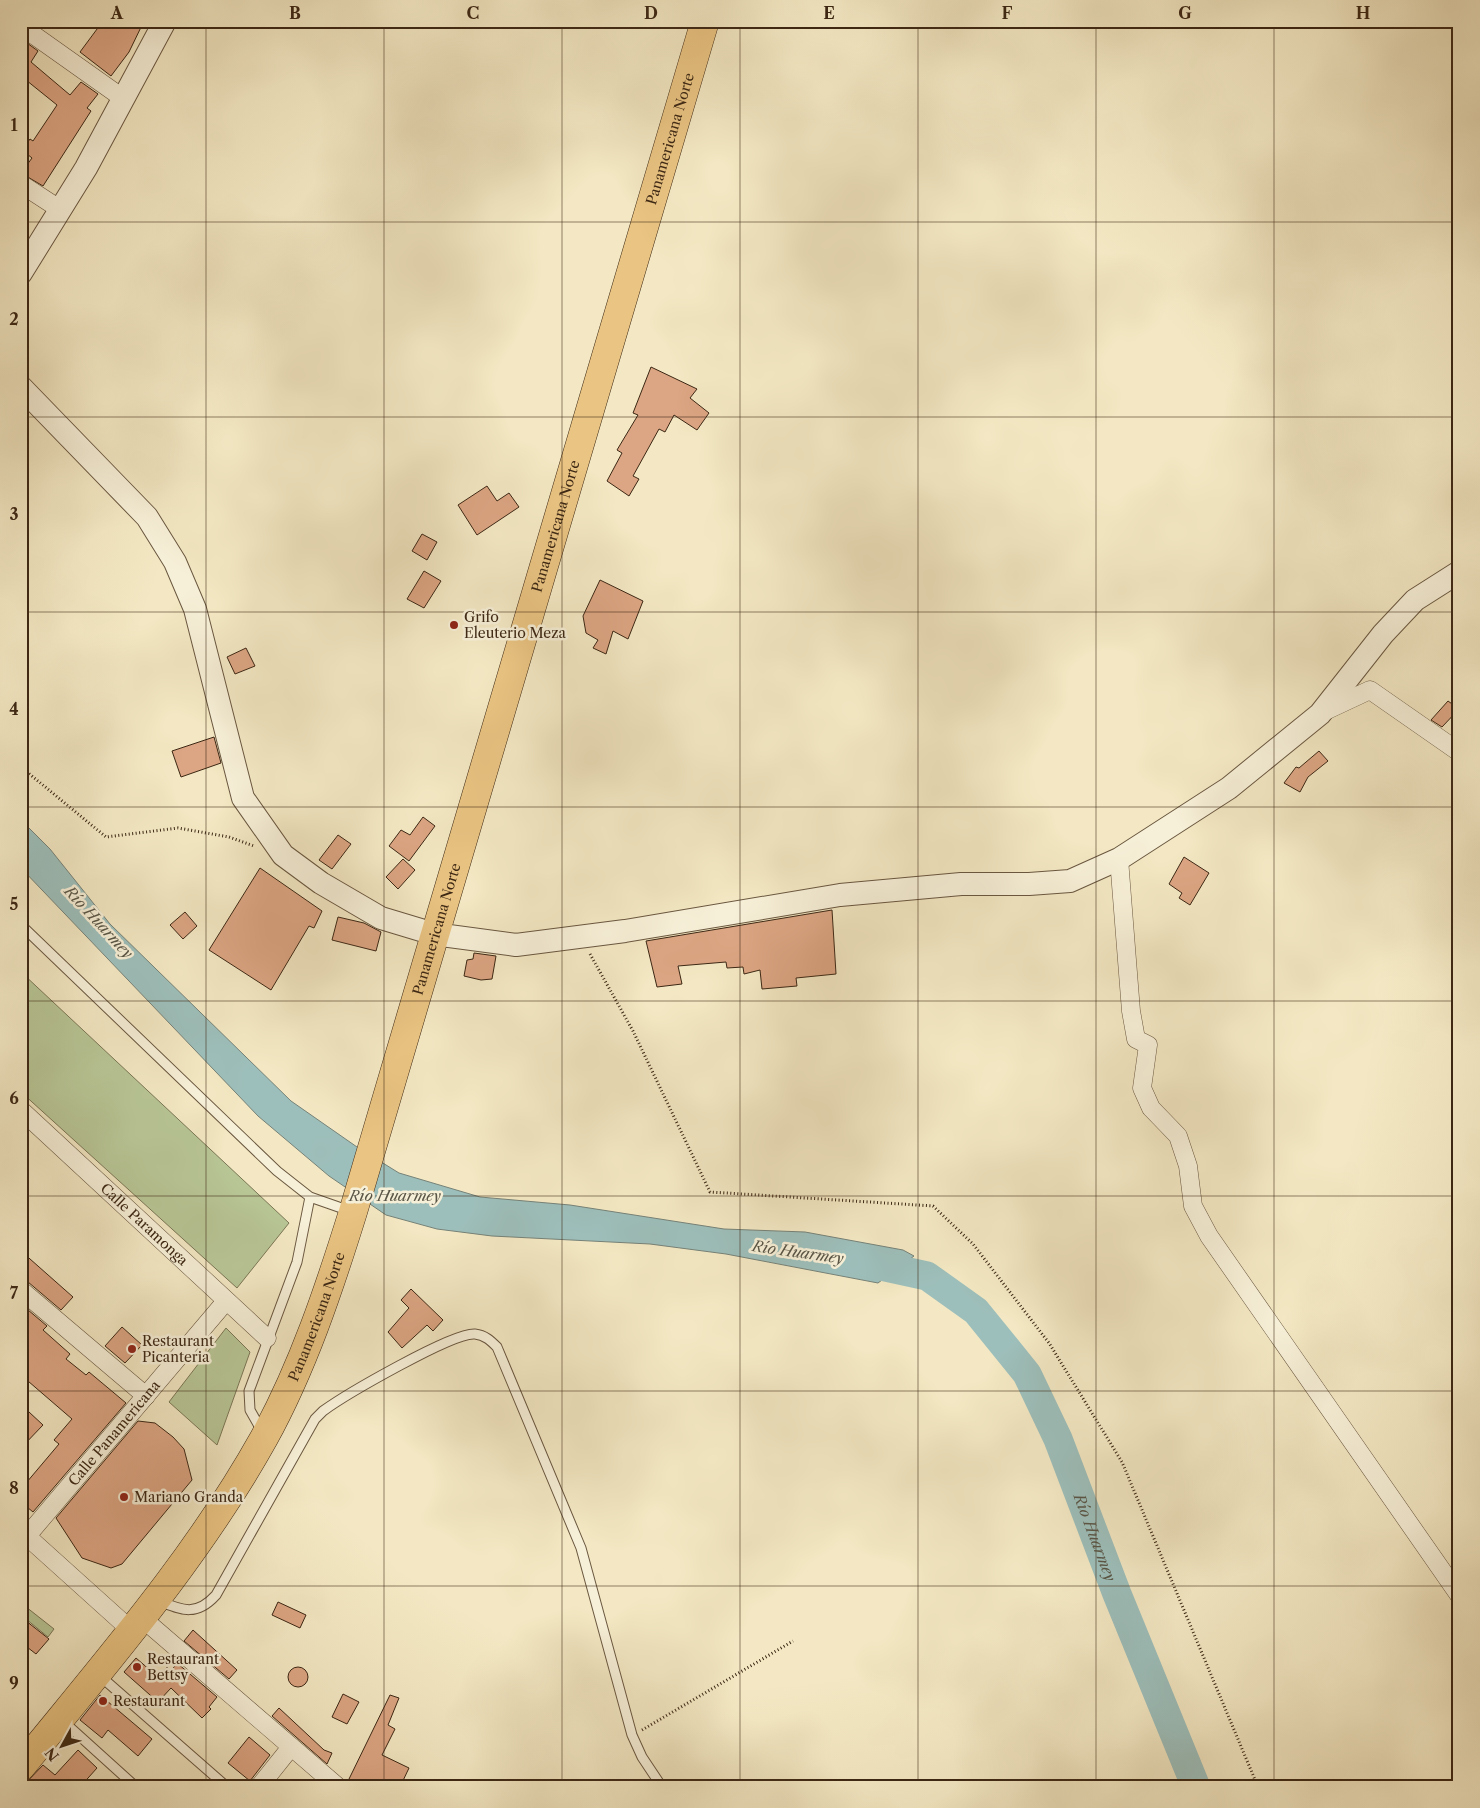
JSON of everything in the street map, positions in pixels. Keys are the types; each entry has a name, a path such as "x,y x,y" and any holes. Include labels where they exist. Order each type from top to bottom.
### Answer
{"highway":[{"name":"Panamericana Norte","path":"21,1767 143,1616 221,1509 264,1436 315,1324 353,1212 705,21"}],"street":[{"path":"21,273 61,210 165,21"},
{"path":"21,26 124,98"},
{"path":"21,184 61,210"},
{"path":"21,387 147,517 175,562 195,609 243,798 283,855 321,883 381,918 434,934 516,945 576,938 840,895 960,884 1029,884 1070,881 1119,859 1229,788 1320,714 1384,634 1415,600 1459,572"},
{"path":"1320,714 1370,690 1459,752"},
{"path":"1119,859 1131,1010 1136,1039 1148,1045 1142,1088 1151,1108 1178,1136 1188,1166 1192,1206 1209,1236 1459,1595"},
{"name":"Calle Paramonga","path":"21,1110 267,1338"},
{"path":"21,1290 146,1396"},
{"name":"Calle Panamericana","path":"23,1537 226,1301"},
{"path":"23,1537 143,1616 338,1787"},
{"path":"259,1787 291,1747"}],"lane":[{"path":"21,925 270,1164 310,1197 353,1212"},
{"path":"264,1436 250,1410 249,1391 267,1338 297,1262 310,1197"},
{"path":"143,1616 200,1608 216,1595 315,1419 323,1411 403,1364 462,1335 475,1334 488,1338 497,1348 581,1548 632,1735 642,1757 662,1787"},
{"path":"97,1673 227,1787"},
{"path":"60,1719 136,1787"}],"path":[{"path":"21,767 106,837 178,828 229,837 283,855"},
{"path":"576,938 590,953 633,1030 710,1192 933,1206 973,1244 1049,1343 1122,1462 1258,1787"},
{"path":"632,1735 793,1641"}],"green space":[{"path":"21,972 289,1223 237,1288 21,1092"},
{"path":"226,1328 250,1352 217,1445 169,1402"},
{"path":"21,1603 54,1629 48,1637 21,1615"}],"water":[{"name":"Río Huarmey","path":"21,820 50,849 110,924 291,1101 357,1147 399,1173 480,1197 570,1205 724,1229 805,1232 903,1250 914,1256 878,1283 726,1254 650,1244 492,1236 437,1229 386,1215 329,1176 258,1116 21,868"}],"building":[{"path":"103,21 144,21 129,52 111,76 80,52"},
{"path":"27,43 38,51 31,62 70,95 81,82 98,94 87,108 91,111 43,186 21,173 32,158 22,150 30,139 33,141 57,105 21,76 21,51"},
{"path":"651,367 697,389 690,398 709,413 697,430 674,415 665,432 659,429 633,476 639,479 629,496 607,481 622,453 617,450 638,415 633,413"},
{"path":"487,486 497,501 509,493 519,507 477,535 458,505"},
{"path":"422,534 437,542 427,560 412,551"},
{"path":"424,571 441,581 424,608 407,599"},
{"path":"600,580 643,601 628,639 613,631 606,654 593,648 598,640 586,633 583,616"},
{"path":"246,648 255,666 235,674 227,657"},
{"path":"1448,701 1459,709 1442,727 1431,720"},
{"path":"214,737 221,763 181,777 172,751"},
{"path":"1319,751 1328,761 1308,777 1300,792 1284,783 1296,767 1299,768"},
{"path":"423,817 435,826 409,861 389,846 401,830 410,835"},
{"path":"338,835 351,844 332,869 319,860"},
{"path":"1184,857 1209,873 1190,905 1179,898 1182,893 1169,884"},
{"path":"403,859 415,870 398,889 386,877"},
{"path":"260,868 322,911 314,928 309,926 271,990 209,950"},
{"path":"832,910 836,974 796,978 797,986 762,989 760,970 744,974 743,967 727,968 726,962 678,966 682,984 657,987 646,941"},
{"path":"185,912 197,926 183,939 170,925"},
{"path":"338,917 364,923 381,932 376,951 332,940"},
{"path":"474,953 496,956 492,979 481,980 464,976 467,960 473,959"},
{"path":"21,1251 73,1297 61,1310 21,1276"},
{"path":"411,1289 443,1320 433,1331 427,1325 402,1348 388,1332 409,1308 401,1300"},
{"path":"21,1304 47,1326 43,1330 70,1354 66,1359 86,1375 89,1372 126,1403 33,1512 21,1502 21,1489 59,1444 54,1440 72,1419 21,1375"},
{"path":"122,1327 142,1345 125,1363 105,1346"},
{"path":"29,1412 43,1425 21,1448 21,1421"},
{"name":"Mariano Granda","path":"138,1421 155,1423 173,1437 184,1449 192,1480 122,1564 111,1568 82,1558 56,1518"},
{"path":"278,1602 306,1615 300,1628 272,1615"},
{"path":"21,1617 49,1639 36,1654 27,1647 21,1647"},
{"path":"193,1630 237,1670 229,1679 184,1641"},
{"path":"136,1658 158,1677 167,1667 171,1671 177,1663 217,1697 209,1707 211,1709 202,1718 171,1688 158,1702 124,1672"},
{"path":"298,1667 305,1670 308,1677 305,1684 298,1687 291,1684 288,1677 291,1670"},
{"path":"343,1694 359,1702 347,1724 332,1717"},
{"path":"100,1695 152,1739 138,1756 108,1730 102,1738 80,1720"},
{"path":"390,1695 399,1698 388,1725 395,1729 382,1755 409,1768 400,1787 364,1787 349,1779"},
{"path":"279,1708 324,1750 332,1753 327,1764 272,1716"},
{"path":"249,1737 270,1755 250,1781 228,1763"},
{"path":"78,1750 97,1768 80,1787 22,1787 43,1765 55,1775"}],"waterway":[{"name":"Río Huarmey","path":"858,1261 927,1276 976,1311 1027,1374 1058,1439 1117,1594 1196,1787"}],"place":[{"name":"Grifo Eleuterio Meza","path":"454,625"},
{"name":"Restaurant Picanteria","path":"132,1349"},
{"name":"Mariano Granda","path":"124,1497"},
{"name":"Restaurant Bettsy","path":"137,1667"},
{"name":"Restaurant","path":"103,1701"}]}
